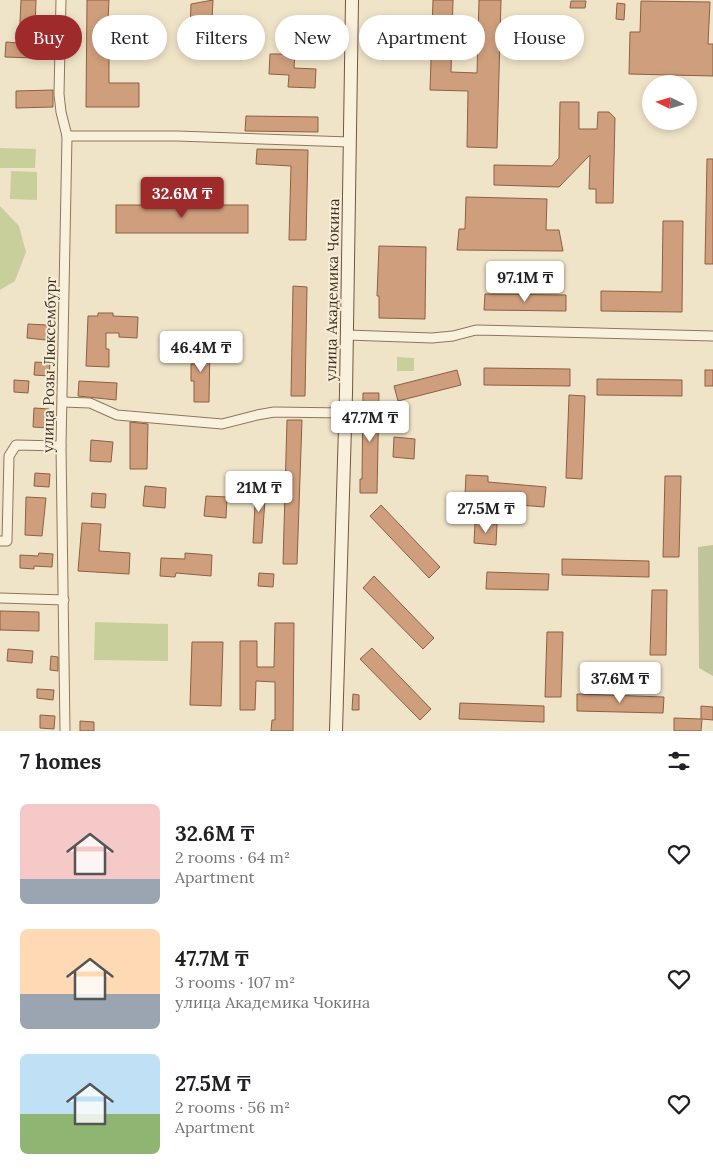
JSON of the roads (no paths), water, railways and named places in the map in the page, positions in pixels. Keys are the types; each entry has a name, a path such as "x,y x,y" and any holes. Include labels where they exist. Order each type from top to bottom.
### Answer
{"main road":[{"name":"улица Академика Чокина","path":"336,731 347,336 352,0"}],"street":[{"name":"улица Розы Люксембург","path":"61,0 59,94 66,136 62,446 65,731"},
{"path":"66,136 177,136 350,142"},
{"path":"347,336 432,338 453,336 476,330 713,336"},
{"path":"63,402 90,403 117,415 222,424 274,412 345,413"},
{"path":"0,541 7,541 9,456 16,446 62,446"},
{"path":"0,598 64,600"}]}
